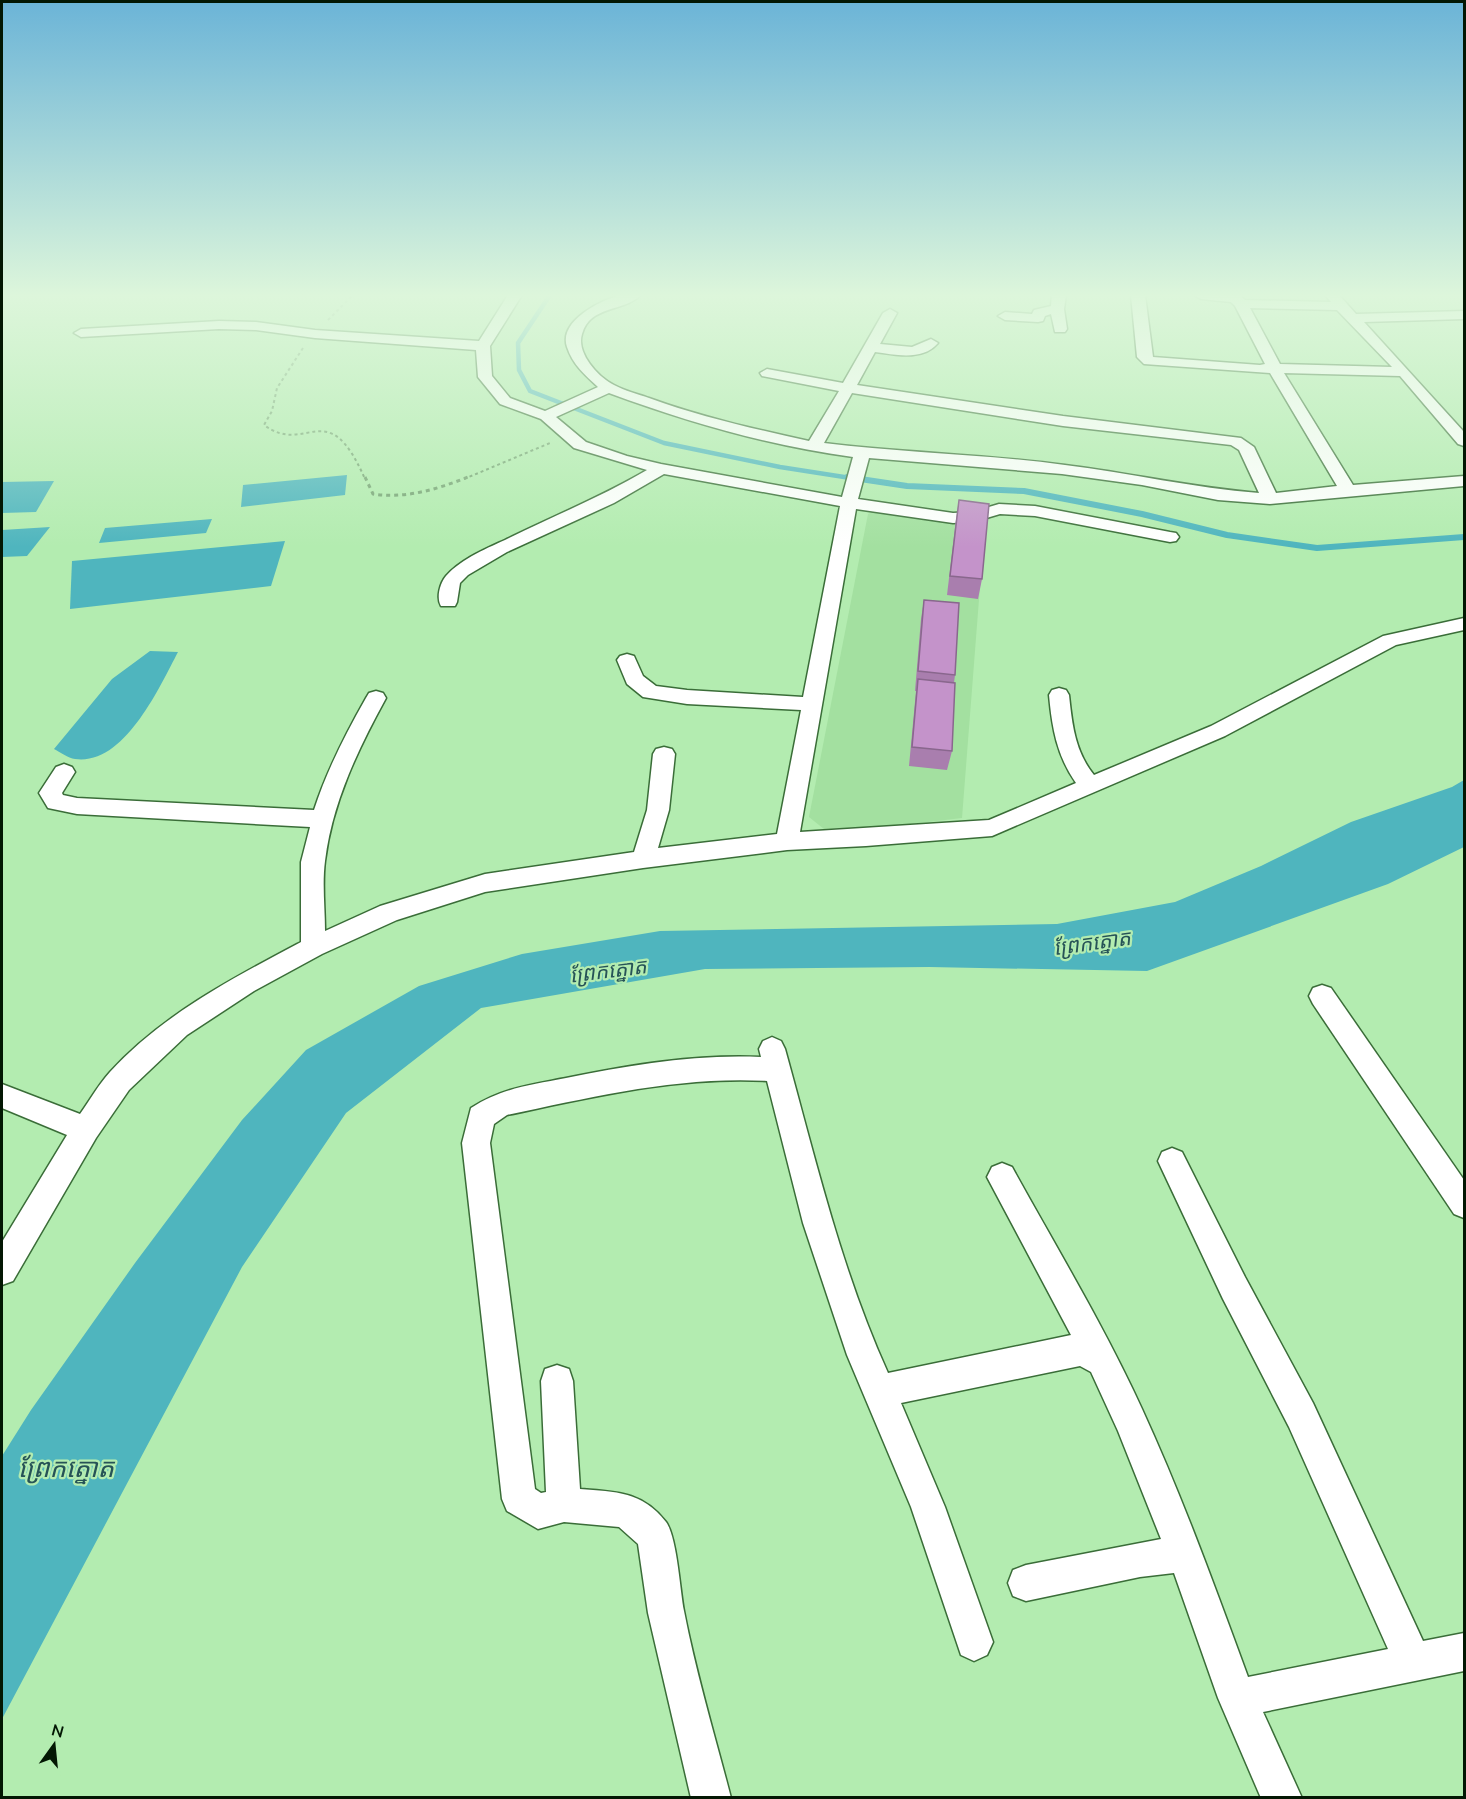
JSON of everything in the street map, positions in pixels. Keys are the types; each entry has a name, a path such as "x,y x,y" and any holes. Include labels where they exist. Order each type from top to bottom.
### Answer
{"street":[{"path":"487,379 505,401 546,416 580,445 661,470 849,503 952,518 973,517 999,509 1035,511 1170,537"},
{"path":"598,379 608,388 663,408 740,430 814,447 862,453 1062,469 1142,480 1218,495 1270,499 1348,490 1464,482"},
{"path":"799,379 1085,424 1235,441 1246,447 1270,499"},
{"path":"814,447 853,379"},
{"path":"1281,379 1348,490"},
{"path":"1410,379 1464,441"},
{"path":"546,416 608,388"},
{"path":"787,841 849,503 862,453"},
{"path":"448,602 449,587 453,579 463,571 502,549 610,498 661,470"},
{"path":"2,1267 86,1129 119,1081 178,1028 245,984 313,947 389,914 485,883 644,859 787,841 866,838 992,828 1218,731 1390,640 1464,624"},
{"path":"627,660 634,680 650,692 687,697 812,704"},
{"path":"1059,695 1062,730 1074,766 1091,786"},
{"path":"313,947 313,862 323,819 336,777 352,740 376,698"},
{"path":"644,859 658,810 664,754"},
{"path":"64,772 50,793 56,802 77,806 323,819"},
{"path":"1322,996 1464,1204"},
{"path":"711,1797 666,1613 654,1535 627,1510 588,1509 564,1505 538,1511 519,1499 476,1143 481,1117 501,1104 651,1074 725,1068 775,1060 818,1223 863,1355 928,1507 974,1642"},
{"path":"2,1096 86,1129"},
{"path":"1172,1161 1234,1288 1301,1415 1413,1662"},
{"path":"1002,1177 1102,1361 1131,1422 1185,1554 1237,1698 1282,1797"},
{"path":"879,1391 1083,1349 1102,1361"},
{"path":"557,1381 564,1505"},
{"path":"1026,1583 1140,1559 1185,1554"},
{"path":"1237,1698 1464,1652"}],"path":[{"path":"282,379 277,388 272,411 264,425 270,431 280,434 322,430 333,432 352,450 373,494 382,498 398,498 479,474 566,435"}],"shaded area":[{"path":"876,510 985,522 962,818 903,825 824,829 809,817 868,514"}],"water":[{"path":"347,475 345,495 241,507 243,485"},
{"path":"54,481 36,512 2,513 2,482"},
{"path":"212,519 206,533 99,543 105,528"},
{"path":"50,527 27,556 2,557 2,530"},
{"path":"285,541 271,586 70,609 72,561"},
{"path":"150,651 178,652 150,704 124,738 109,750 93,758 75,759 54,749 112,679"},
{"name":"ព្រែកត្នោត","path":"1464,780 1464,847 1388,884 1147,971 929,967 705,969 481,1008 346,1113 242,1267 2,1719 2,1456 31,1410 135,1263 242,1120 306,1050 419,986 522,954 660,931 1057,924 1175,902 1261,866 1351,822 1452,787"}],"building":[{"path":"959,500 989,504 982,579 950,576"},
{"path":"924,600 959,603 955,675 918,671"},
{"path":"918,679 955,683 952,751 912,747"}],"waterway":[{"path":"524,379 530,391 664,443 780,467 857,479"},
{"path":"847,477 907,486 1024,491 1142,514 1227,535 1317,548 1464,537"}]}
